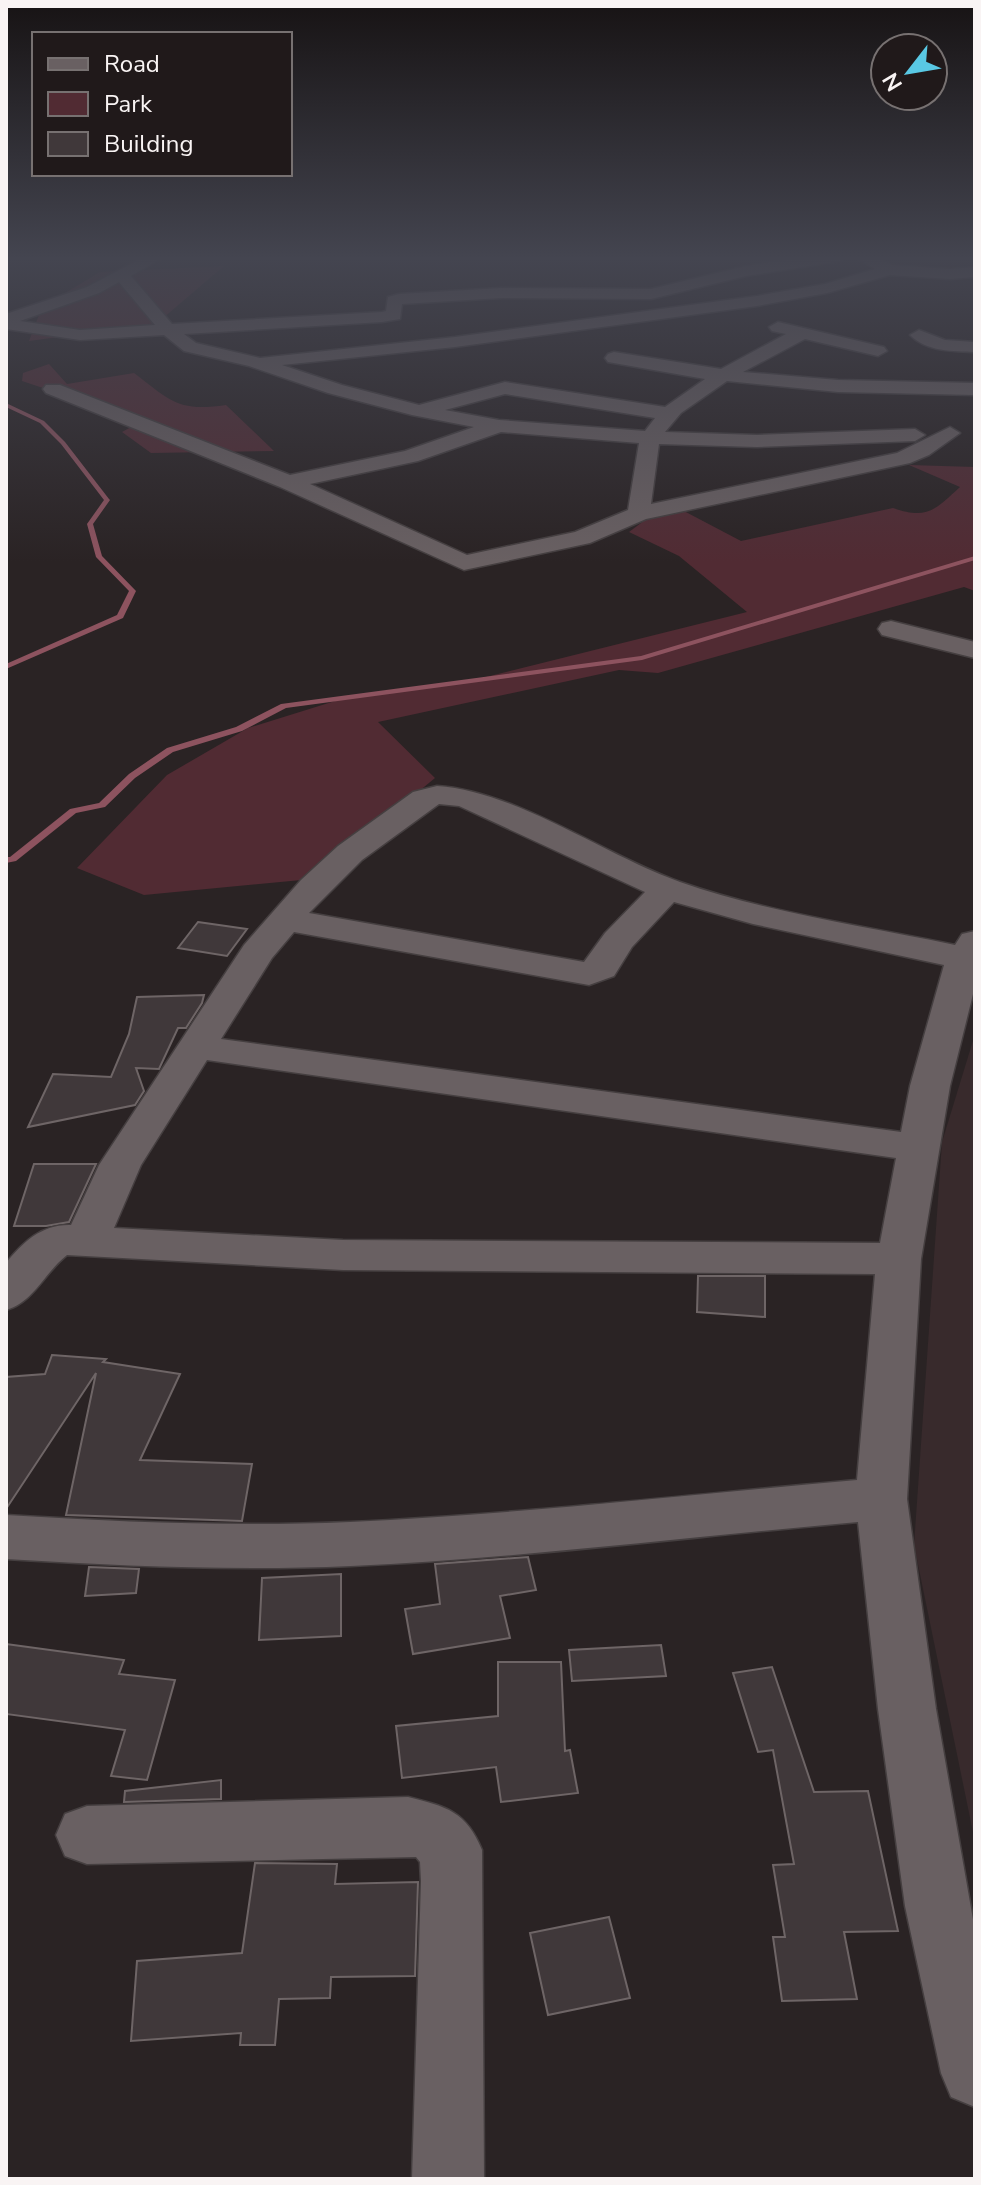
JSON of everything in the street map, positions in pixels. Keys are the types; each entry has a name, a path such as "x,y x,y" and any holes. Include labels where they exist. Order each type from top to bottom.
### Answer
{"street":[{"path":"235,358 349,393 419,411 499,426 651,438 788,441 975,433"},
{"path":"255,362 295,358"},
{"path":"614,358 722,376 837,388 975,389"},
{"path":"639,514 651,438 670,414 722,376 756,358"},
{"path":"419,411 505,388 670,414"},
{"path":"53,389 288,482 464,563 582,538 639,514 902,458 922,451 950,433"},
{"path":"288,482 410,456 499,426"},
{"path":"891,629 975,650"},
{"path":"85,1243 120,1165 234,986 313,887 350,853 424,799 437,795 465,797 667,889 753,914 970,950 930,1086 899,1259 881,1499 907,1709 937,1906 975,2073"},
{"path":"287,920 589,974 601,968 618,941 667,889"},
{"path":"197,1047 920,1148"},
{"path":"6,1294 48,1246 61,1240 343,1255 899,1259"},
{"path":"6,1537 168,1547 347,1544 475,1537 881,1499"},
{"path":"87,1835 408,1826 434,1833 451,1850 453,1881 448,2179"}],"shaded area":[{"path":"975,1034 975,1842 914,1545 942,1142"}],"green space":[{"path":"49,364 67,384 134,373 176,402 197,407 226,405 274,451 151,453 122,432 142,421 22,381 23,373"},
{"path":"909,465 975,467 975,591 964,587 658,673 619,670 378,722 435,778 312,879 144,895 77,868 167,775 248,728 351,696 458,684 747,612 679,556 629,532 649,517 682,510 741,541 893,508 923,513 937,507 960,487"}],"building":[{"path":"198,922 247,929 227,956 178,948"},
{"path":"204,995 186,1028 178,1028 159,1069 136,1068 144,1091 135,1105 28,1127 53,1074 111,1077 129,1034 137,997"},
{"path":"34,1164 96,1164 69,1222 14,1226"},
{"path":"698,1276 765,1276 765,1317 697,1312"},
{"path":"52,1355 106,1359 103,1362 180,1374 140,1460 252,1464 242,1521 66,1515 96,1373 6,1509 6,1377 45,1374"},
{"path":"528,1557 536,1590 500,1596 510,1638 413,1654 405,1609 440,1604 435,1564"},
{"path":"89,1567 139,1569 136,1593 85,1596"},
{"path":"341,1574 341,1636 259,1640 262,1578"},
{"path":"6,1644 124,1660 119,1674 175,1680 147,1780 111,1776 125,1730 6,1714"},
{"path":"661,1645 666,1676 572,1681 569,1650"},
{"path":"498,1662 561,1662 565,1751 570,1750 578,1793 501,1802 496,1767 402,1778 396,1726 498,1716"},
{"path":"772,1667 814,1792 868,1791 898,1931 844,1932 857,1999 782,2001 773,1937 785,1937 773,1865 794,1864 773,1750 758,1752 733,1673"},
{"path":"221,1780 221,1799 124,1802 125,1791"},
{"path":"255,1863 337,1864 335,1884 418,1882 415,1976 331,1977 330,1998 279,1999 275,2045 240,2045 241,2033 131,2041 137,1961 242,1953"},
{"path":"609,1917 630,1998 548,2015 530,1933"}],"waterway":[{"path":"6,405 42,422 63,443 107,500 90,524 99,557 133,591 120,616 6,667"},
{"path":"6,860 13,859 73,811 102,805 132,776 170,750 239,729 284,706 642,658 975,558"}]}
